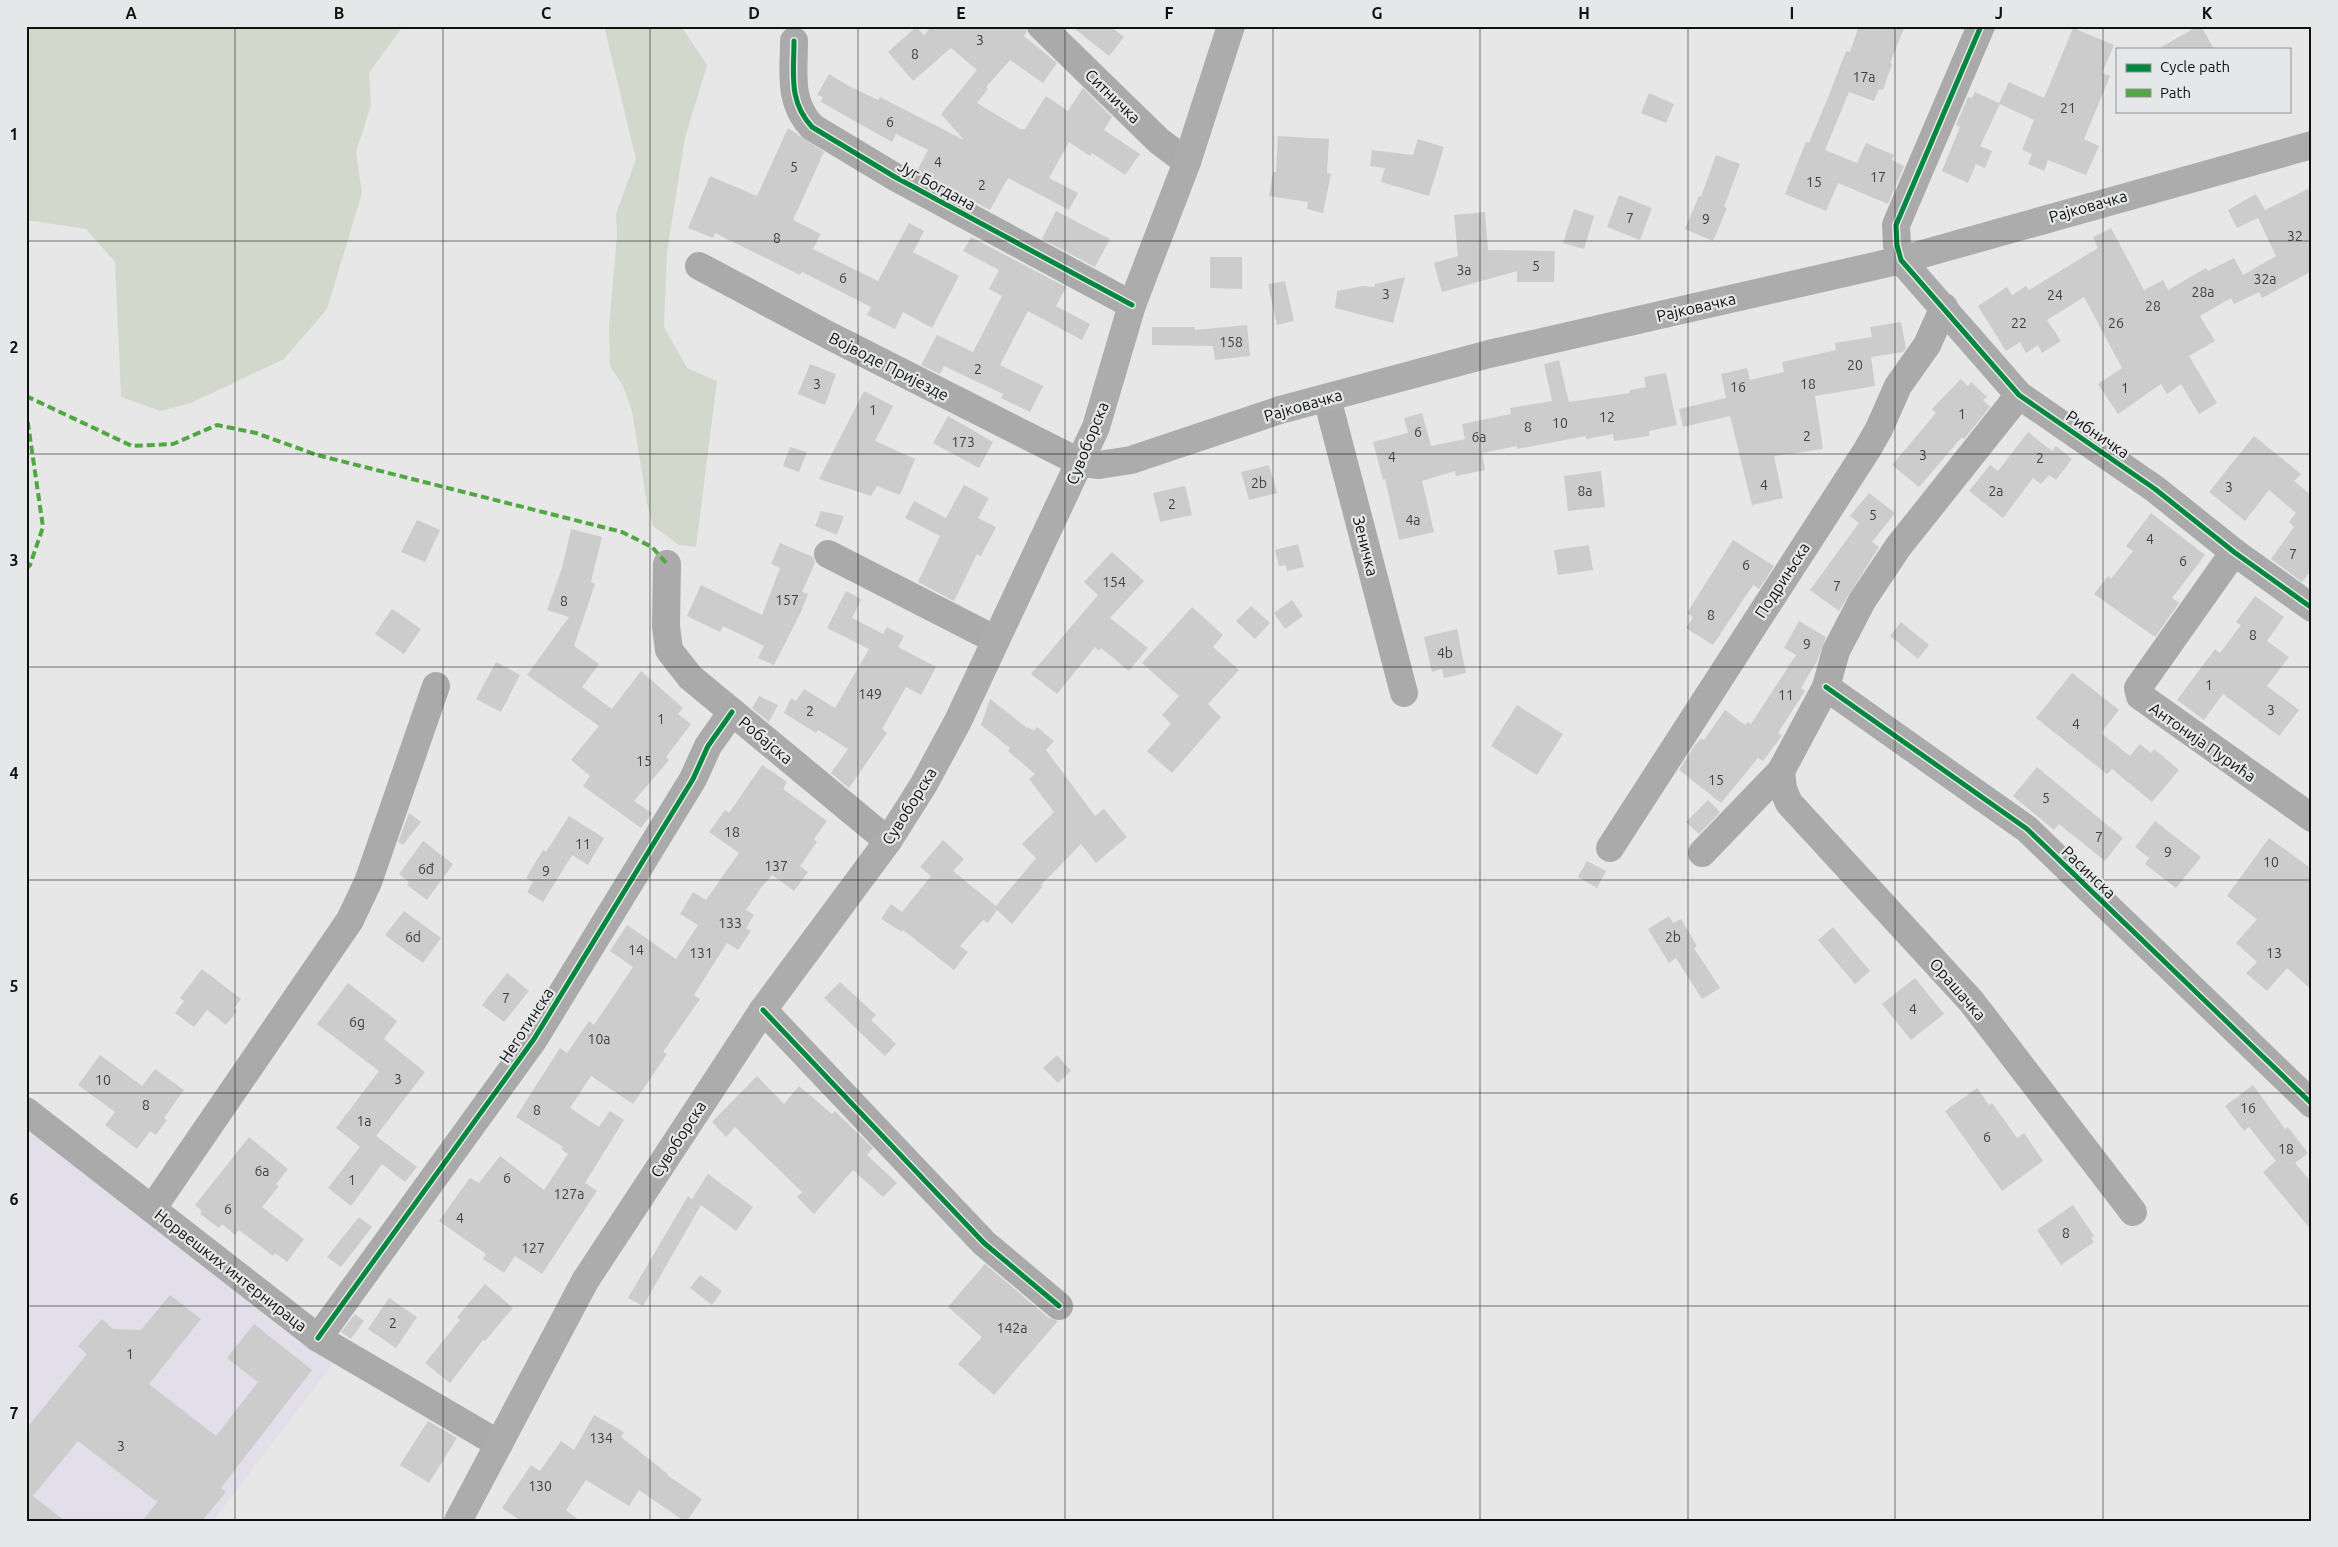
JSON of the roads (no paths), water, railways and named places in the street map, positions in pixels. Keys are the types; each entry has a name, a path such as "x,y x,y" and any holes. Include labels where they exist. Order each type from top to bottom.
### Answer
{"main road":[{"name":"Сувоборска","path":"462,1519 499,1444 585,1281 763,1010 888,841 924,784 958,721 1081,463 1099,418 1132,306 1187,162 1230,26"},
{"name":"Рајковачка","path":"1081,463 1099,465 1131,460 1280,410 1489,354 1901,260 2312,146"}],"street":[{"name":"Ситничка","path":"1041,26 1159,141 1187,162"},
{"path":"1901,260 1897,245 1896,225 1982,26"},
{"name":"Југ Богдана","path":"794,41 795,100 802,117 812,127 895,177 1132,306"},
{"name":"Рибничка","path":"1901,260 2019,395 2155,488 2234,552 2310,603"},
{"name":"Војводе Пријезде","path":"699,266 1081,463"},
{"name":"Подрињска","path":"1610,848 1863,456 1879,430 1898,386 1927,344 1944,307"},
{"path":"1702,853 1781,771 1826,687 1836,651 1846,629 1898,547 2019,395"},
{"name":"Зеничка","path":"1328,398 1404,694"},
{"name":"Антонија Пурића","path":"2234,552 2138,688 2140,696 2312,818"},
{"path":"828,554 996,640"},
{"name":"Робајска","path":"667,564 666,626 669,650 690,676 888,841"},
{"path":"152,1209 350,920 368,882 436,686"},
{"name":"Расинска","path":"1826,687 2027,829 2312,1104"},
{"name":"Неготинска","path":"318,1338 534,1039 692,779 708,746 732,712"},
{"name":"Орашачка","path":"1781,771 1783,789 1789,803 1971,1001 2133,1212"},
{"path":"763,1010 984,1243 1059,1306"},
{"name":"Норвешких интернираца","path":"26,1111 318,1338 499,1444"}]}
